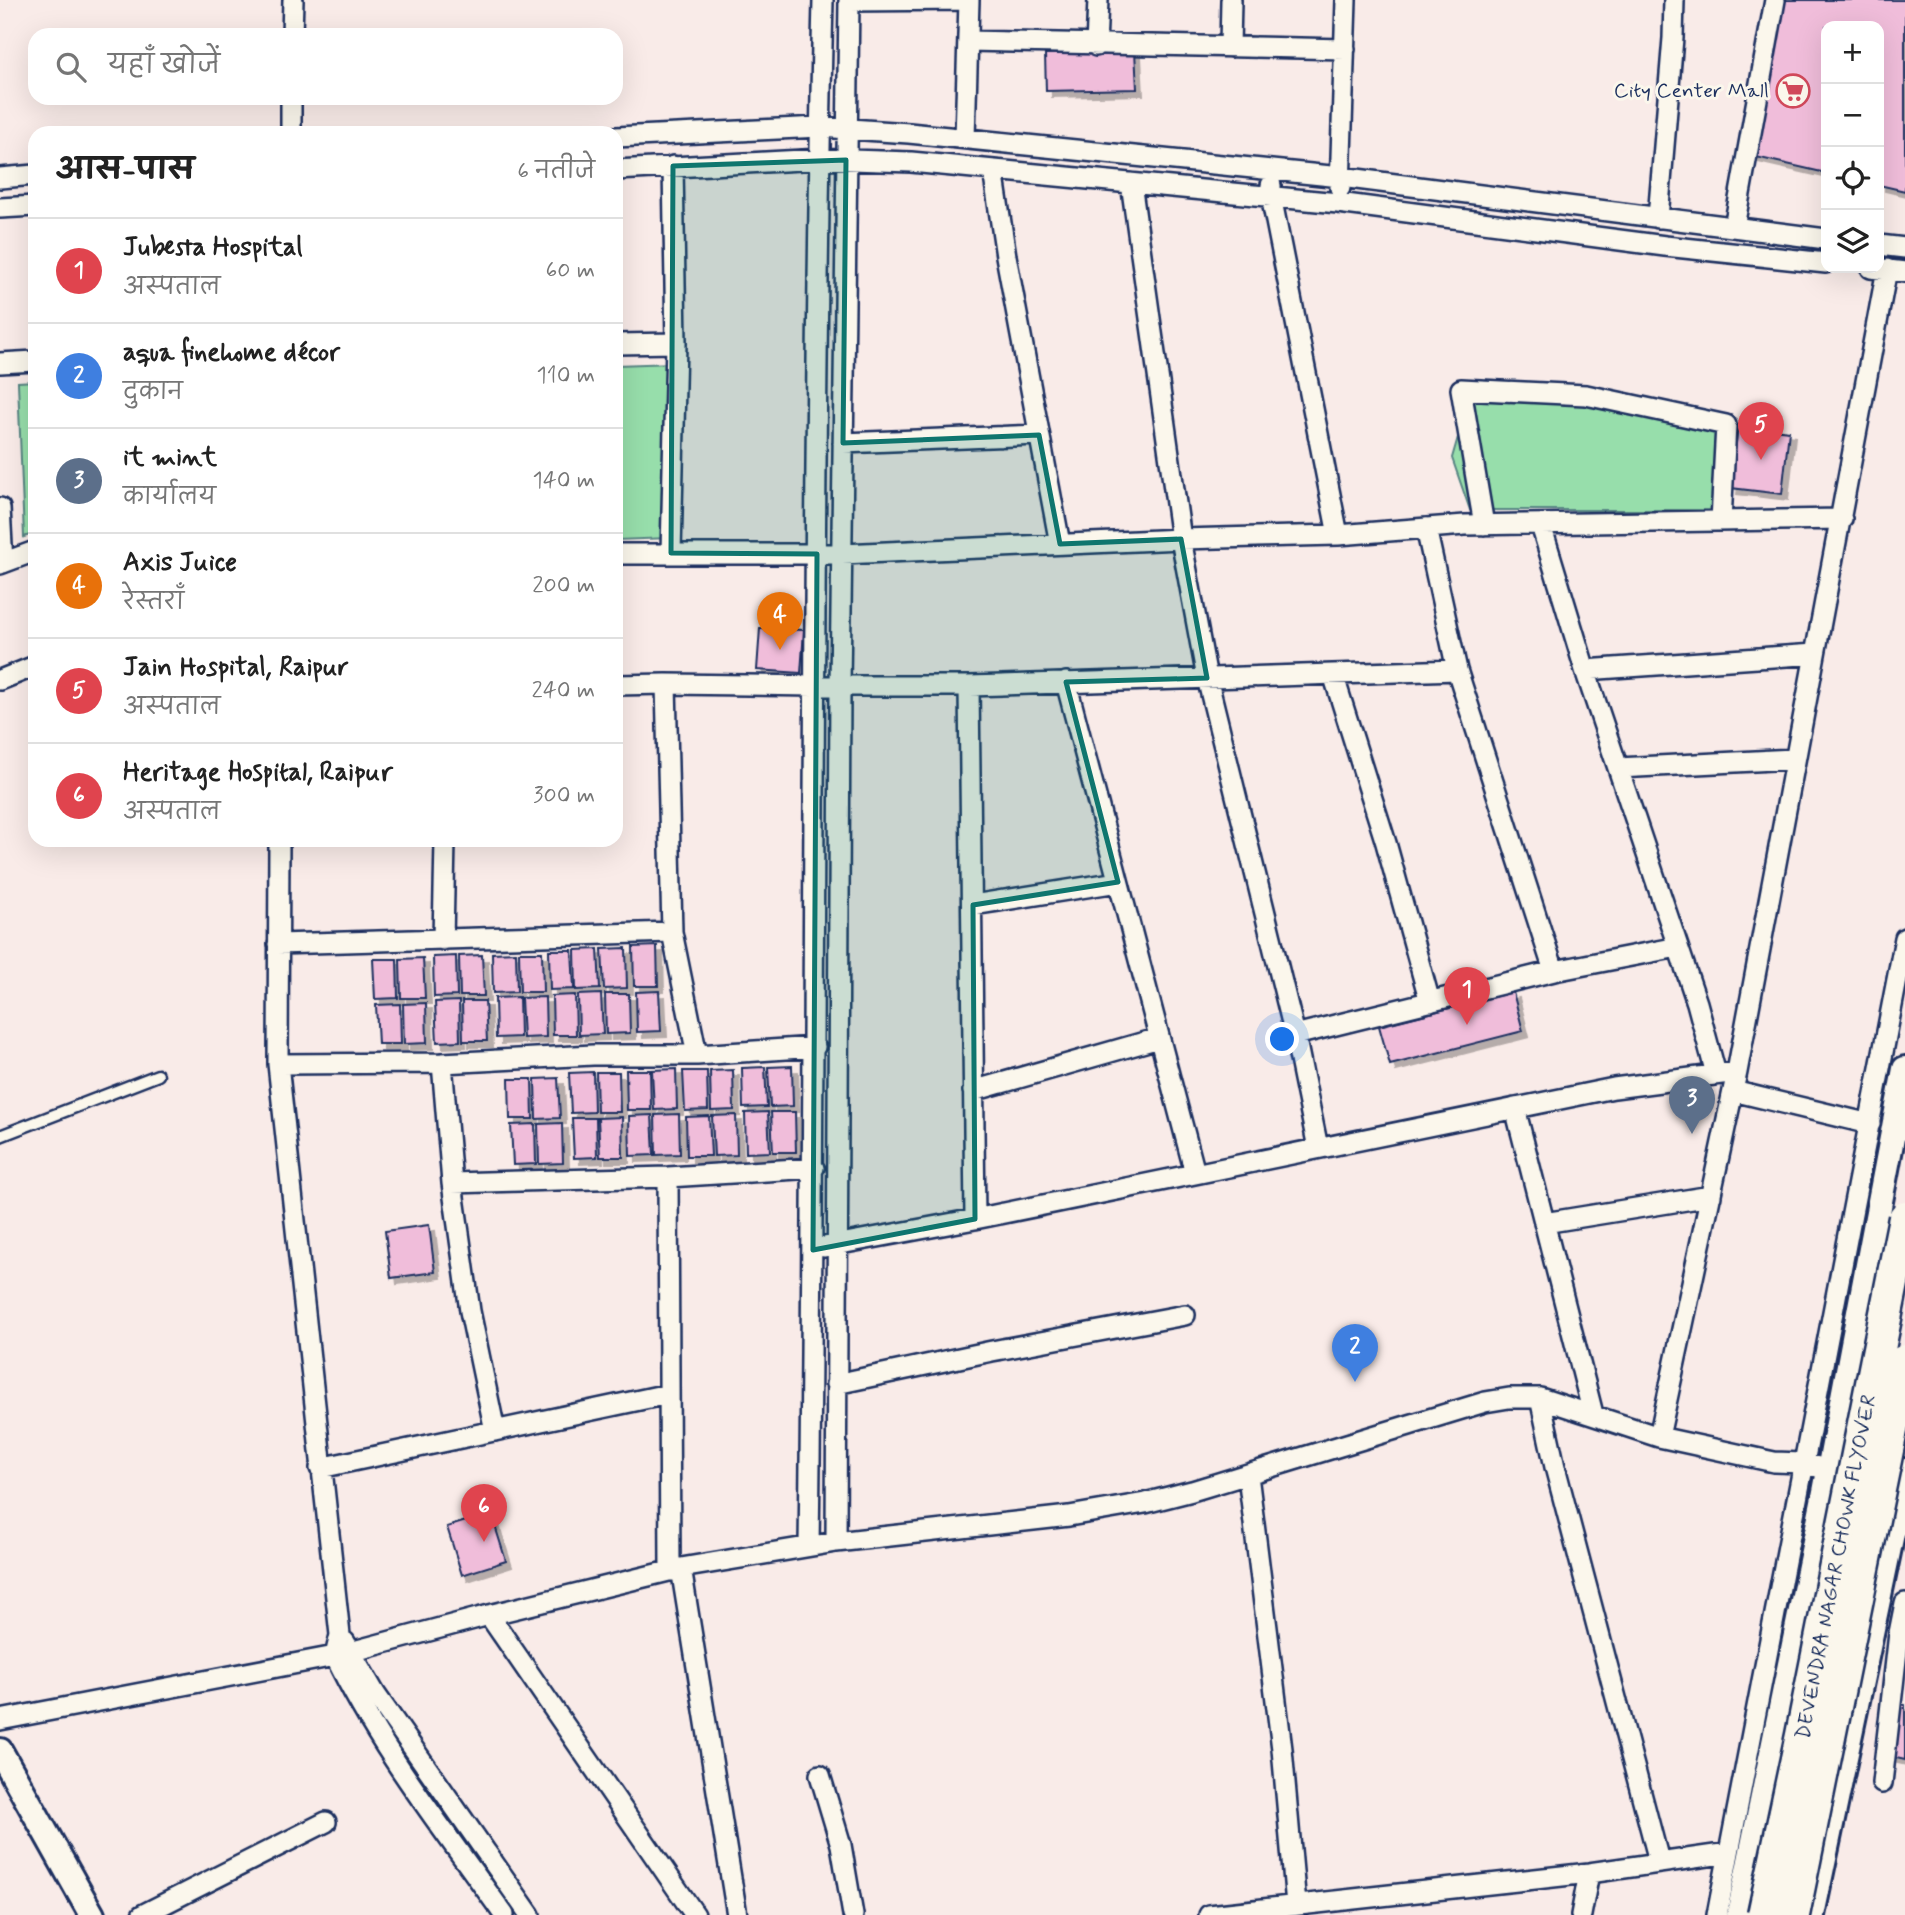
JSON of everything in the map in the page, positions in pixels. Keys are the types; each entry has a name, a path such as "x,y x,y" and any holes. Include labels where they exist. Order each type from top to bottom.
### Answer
{"highway":[{"name":"DEVENDRA NAGAR CHOWK FLYOVER","path":"1764,1915 1905,1218"},
{"name":"DEVENDRA NAGAR CHOWK FLYOVER","path":"1793,1915 1905,1361"}],"street":[{"path":"292,28 293,0"},
{"path":"809,1546 815,1047 814,687 823,0"},
{"path":"836,1542 840,686 849,0 969,0 965,138"},
{"path":"1096,46 1098,0"},
{"path":"1230,47 1231,0"},
{"path":"1338,203 1346,0"},
{"path":"1658,218 1674,0"},
{"path":"1734,227 1774,0"},
{"path":"968,41 1096,46 1345,49"},
{"path":"291,105 291,126"},
{"path":"623,137 820,127 965,138 1341,177 1821,238"},
{"path":"623,170 821,159 911,162 1338,203 1665,246 1821,262"},
{"path":"671,553 676,343 673,166"},
{"path":"993,170 1006,256 1060,544"},
{"path":"1272,171 1271,196 1338,535"},
{"path":"0,178 28,176"},
{"path":"1131,183 1181,539 1207,678 1295,1035 1318,1148"},
{"path":"0,208 28,206"},
{"path":"1884,246 1905,248"},
{"path":"1658,1437 1735,1082 1888,270"},
{"path":"623,344 676,343"},
{"path":"0,363 28,361"},
{"path":"1484,525 1461,389 1586,395 1726,425 1721,521"},
{"path":"843,443 1039,435"},
{"path":"0,508 2,564 28,554"},
{"path":"623,554 842,554 1338,535 1484,525 1842,519"},
{"path":"1541,525 1585,670 1697,1003 1716,1074"},
{"path":"1426,528 1457,670 1554,971"},
{"path":"1585,670 1815,654"},
{"path":"0,680 28,669"},
{"path":"623,685 969,686 1457,670"},
{"path":"1333,674 1386,843 1430,1002"},
{"path":"1066,682 1195,1173"},
{"path":"666,684 672,932 696,1055"},
{"path":"969,686 975,1219"},
{"path":"1618,768 1794,759"},
{"path":"279,847 278,1064 320,1468 343,1655 362,1707 504,1915"},
{"path":"443,940 446,847"},
{"path":"973,905 1118,882"},
{"path":"278,944 672,932"},
{"path":"1717,1915 1905,938"},
{"path":"1295,1035 1554,971 1678,947"},
{"path":"973,1091 1160,1038"},
{"path":"278,1064 442,1063 593,1055 696,1055 815,1047"},
{"path":"442,1063 452,1183 470,1311 495,1431"},
{"path":"1740,1915 1827,1481 1905,1069"},
{"path":"813,1250 836,1243 975,1219 1614,1088 1716,1074 1870,1124"},
{"path":"1515,1108 1593,1414"},
{"path":"452,1183 668,1177 814,1168"},
{"path":"668,1177 668,1394 676,1570 737,1915"},
{"path":"1544,1223 1711,1196"},
{"path":"836,1384 992,1351 1185,1315"},
{"path":"320,1468 668,1394"},
{"path":"0,1720 343,1655 489,1615 676,1570 836,1542 1069,1516 1145,1503 1248,1475 1485,1402 1508,1398 1540,1398 1658,1437 1774,1462 1901,1509"},
{"path":"1540,1398 1555,1467 1659,1861"},
{"path":"1811,1915 1901,1509 1905,1471"},
{"path":"1248,1475 1282,1749 1296,1905"},
{"path":"1882,1783 1900,1683 1899,1633 1905,1603"},
{"path":"489,1615 695,1915"},
{"path":"343,1655 376,1695 530,1915"},
{"path":"0,1751 92,1915"},
{"path":"820,1776 841,1845 853,1915"},
{"path":"142,1915 326,1822"},
{"path":"1209,1915 1589,1873 1729,1853"},
{"path":"1581,1915 1589,1873"}],"lane":[{"path":"0,1136 158,1075"}],"highlighted area":[{"path":"846,160 843,443 1039,435 1060,544 1181,539 1207,678 1066,682 1118,882 973,905 975,1219 813,1250 817,554 671,553 673,166"}],"green space":[{"path":"674,363 670,538 623,540 623,365"},
{"path":"28,381 28,536 24,537 18,382"},
{"path":"1488,383 1728,425 1721,510 1470,510 1452,458 1465,413"}],"building":[{"name":"City Center Mall","path":"1769,0 1905,0 1905,191 1884,186 1884,21 1821,21 1821,172 1752,156"},
{"path":"1135,51 1137,89 1046,91 1045,54"},
{"path":"1738,425 1789,431 1782,494 1731,488"},
{"path":"760,628 804,630 801,673 757,670"},
{"path":"657,946 658,986 634,986 633,947"},
{"path":"626,948 627,988 604,989 602,949"},
{"path":"598,949 600,989 576,990 575,950"},
{"path":"549,950 572,950 574,989 550,990"},
{"path":"516,952 517,992 493,993 492,953"},
{"path":"519,952 542,952 543,992 520,992"},
{"path":"482,955 484,996 460,996 459,956"},
{"path":"456,956 457,996 434,997 433,957"},
{"path":"423,958 425,998 401,998 400,959"},
{"path":"373,959 397,959 398,998 375,999"},
{"path":"659,991 661,1031 637,1032 636,992"},
{"path":"1513,992 1523,1031 1390,1065 1379,1026"},
{"path":"601,994 603,1034 579,1035 578,995"},
{"path":"605,994 629,994 630,1033 606,1034"},
{"path":"575,995 576,1035 553,1035 552,996"},
{"path":"519,997 520,1037 496,1038 495,998"},
{"path":"545,997 546,1037 523,1038 521,998"},
{"path":"459,1001 460,1041 437,1042 435,1002"},
{"path":"462,1001 485,1001 487,1041 463,1041"},
{"path":"426,1003 427,1043 404,1044 403,1004"},
{"path":"400,1004 401,1044 378,1044 376,1005"},
{"path":"792,1066 793,1106 770,1107 768,1067"},
{"path":"765,1067 767,1107 743,1108 742,1068"},
{"path":"676,1069 677,1109 654,1110 652,1070"},
{"path":"626,1070 650,1070 651,1110 627,1110"},
{"path":"733,1070 734,1110 711,1111 710,1071"},
{"path":"683,1071 707,1071 708,1110 685,1111"},
{"path":"593,1072 594,1112 571,1113 569,1073"},
{"path":"596,1072 619,1072 620,1112 597,1112"},
{"path":"558,1078 560,1118 536,1119 535,1079"},
{"path":"509,1079 532,1079 533,1119 510,1119"},
{"path":"768,1112 770,1152 746,1153 745,1113"},
{"path":"771,1112 795,1112 796,1152 773,1152"},
{"path":"679,1114 680,1154 656,1155 655,1115"},
{"path":"652,1115 654,1155 630,1156 629,1116"},
{"path":"736,1115 737,1155 714,1156 712,1116"},
{"path":"709,1116 711,1156 687,1156 686,1117"},
{"path":"622,1117 623,1157 600,1157 598,1118"},
{"path":"572,1118 596,1118 597,1157 574,1158"},
{"path":"562,1123 563,1163 539,1164 538,1124"},
{"path":"535,1124 536,1164 513,1165 511,1125"},
{"path":"429,1225 435,1272 391,1278 385,1231"},
{"path":"491,1513 506,1561 462,1575 447,1527"},
{"path":"1895,1703 1905,1705 1905,1760 1883,1755"}],"place":[{"name":"City Center Mall","path":"1793,91"},
{"name":"Jain Hospital, Raipur","path":"1761,460"},
{"name":"Axis Juice","path":"780,650"},
{"name":"Jubesta Hospital","path":"1467,1025"},
{"name":"it mint","path":"1692,1134"},
{"name":"aqua finehome décor","path":"1355,1382"},
{"name":"Heritage Hospital, Raipur","path":"484,1542"}]}
